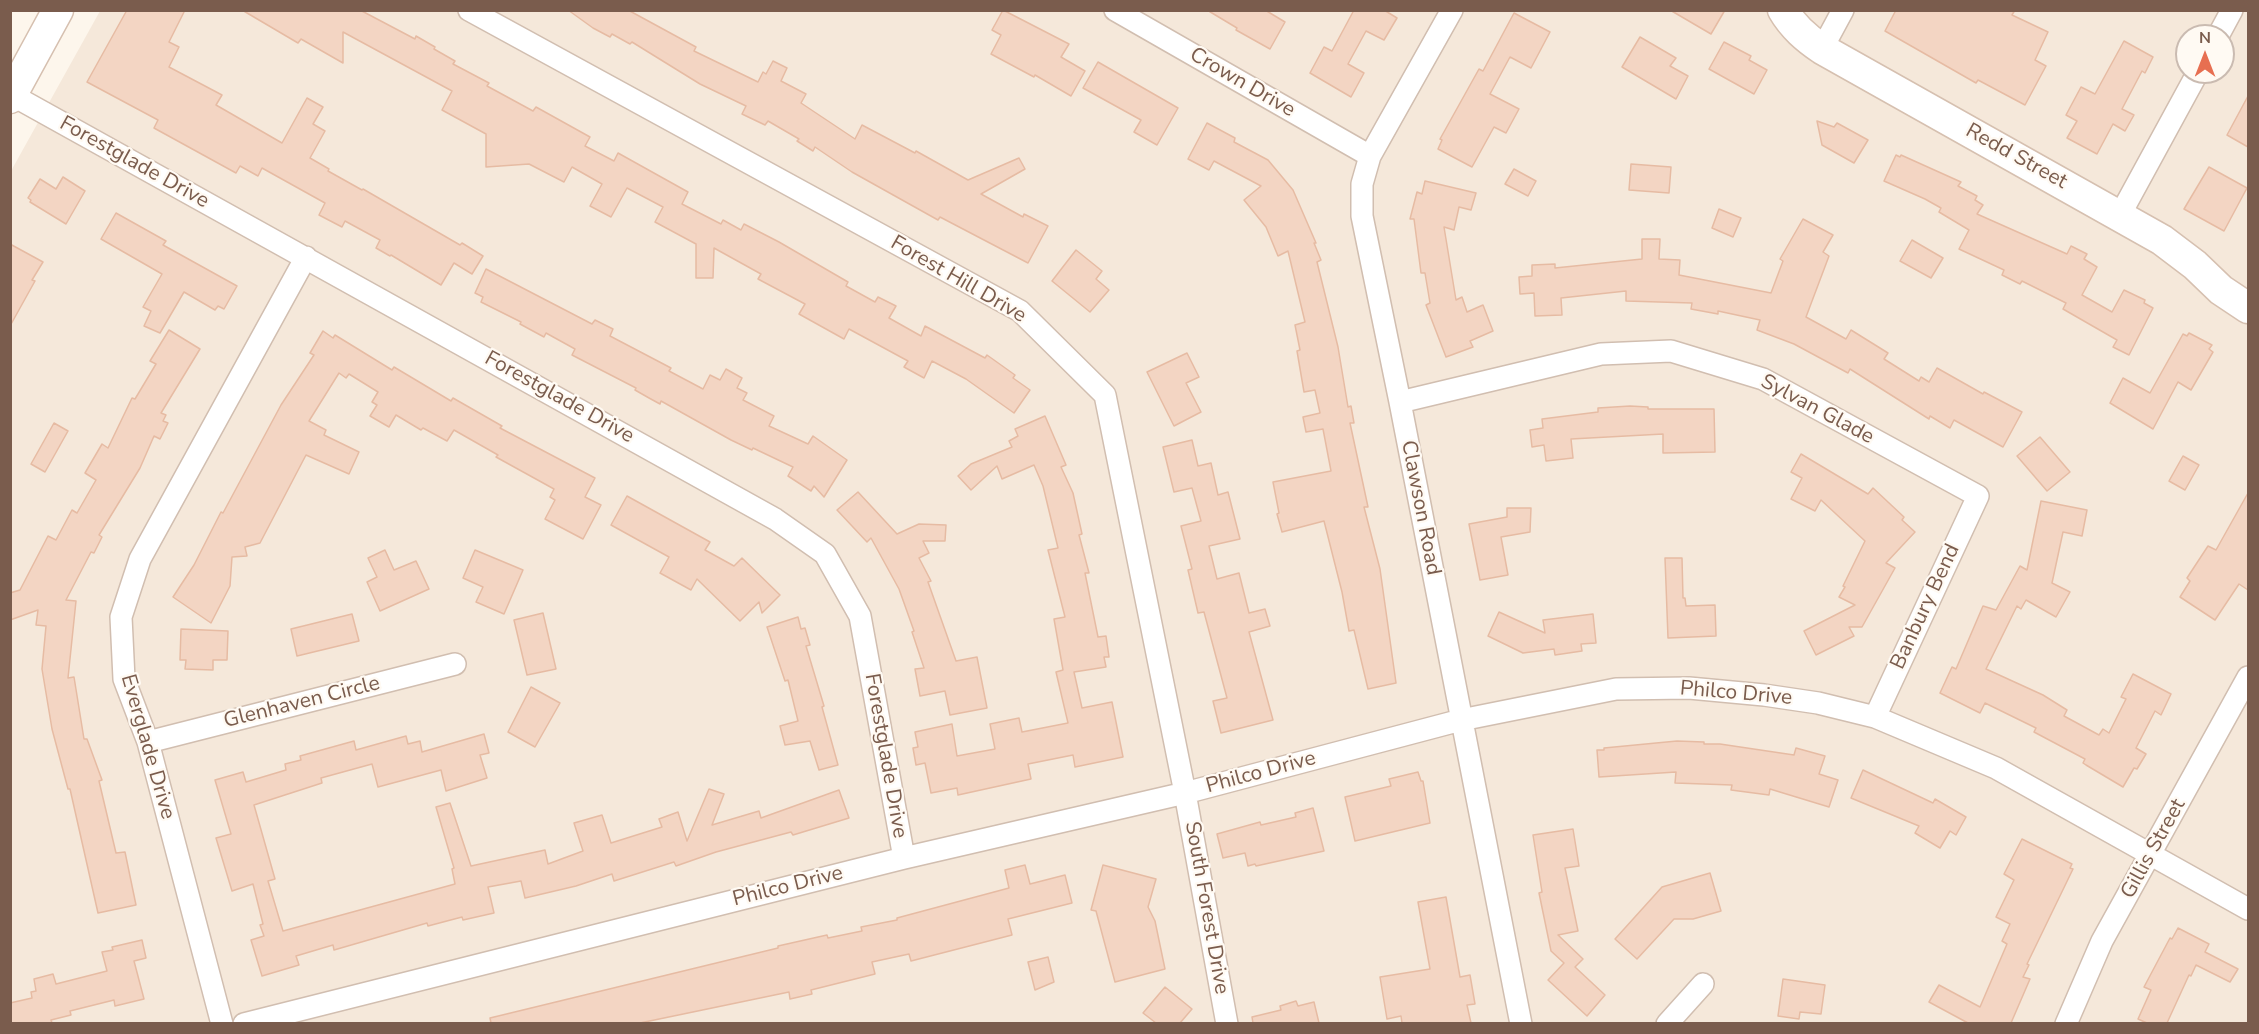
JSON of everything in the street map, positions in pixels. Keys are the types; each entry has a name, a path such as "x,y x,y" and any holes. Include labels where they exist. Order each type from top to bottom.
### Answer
{"street":[{"path":"11,97 58,10"},
{"name":"Forest Hill Drive","path":"469,10 1020,311 1105,395 1185,793"},
{"name":"Crown Drive","path":"1115,10 1370,156"},
{"name":"Clawson Road","path":"1452,10 1370,156 1362,184 1362,216 1521,1023"},
{"name":"Redd Street","path":"1783,10 1805,37 1822,49 2162,240 2195,265 2221,290 2248,308"},
{"path":"1822,49 1843,10"},
{"path":"2224,24 2232,10"},
{"path":"2120,215 2191,84"},
{"name":"Forestglade Drive","path":"11,97 306,257 775,519 825,554 860,616 904,858"},
{"name":"Everglade Drive","path":"222,1023 148,742 124,679 121,617 140,559 306,257"},
{"name":"Sylvan Glade","path":"1400,402 1601,354 1671,351 1763,379 1978,496"},
{"name":"Banbury Bend","path":"1875,717 1978,496"},
{"name":"Glenhaven Circle","path":"148,742 455,664"},
{"name":"Gillis Street","path":"2066,1023 2102,941 2152,855 2248,677"},
{"name":"Philco Drive","path":"243,1023 904,858 1185,793 1461,720 1616,689 1689,688 1764,695 1818,703 1875,717 1996,768 2248,909"},
{"name":"South Forest Drive","path":"1185,793 1227,1023"},
{"path":"1667,1023 1703,984"}],"shaded area":[{"path":"100,11 2248,11 2248,1023 11,1024 11,171"}],"building":[{"path":"127,10 185,10 169,42 179,47 169,67 222,95 216,105 282,143 307,98 323,107 313,124 325,131 310,158 329,169 328,171 483,256 472,274 454,263 441,285 376,248 380,240 345,221 342,227 319,215 325,203 262,168 258,176 240,166 236,173 154,128 158,120 87,82"},
{"path":"242,10 360,10 415,39 416,36 455,61 453,64 489,83 487,86 533,111 536,107 590,137 585,146 614,161 618,153 688,192 682,204 721,224 723,220 741,230 744,224 779,242 848,282 846,286 875,302 878,297 896,306 889,318 921,336 925,326 985,358 987,355 1015,375 1013,378 1030,390 1014,413 966,379 932,361 924,378 904,367 908,361 849,329 844,339 799,314 805,304 758,279 761,274 714,248 713,278 696,278 696,244 655,222 663,207 627,188 611,217 590,206 602,184 572,167 564,182 529,164 486,167 486,134 442,110 452,91 343,32 343,63 301,39 298,43"},
{"path":"568,10 628,10 696,47 694,51 758,82 763,72 766,74 773,61 787,68 781,81 806,94 801,103 855,139 862,125 968,180 1019,158 1025,169 981,194 1023,217 1024,214 1048,226 1028,263 940,217 938,220 852,172 815,147 813,151 797,141 799,139 768,121 765,125 742,114 746,106 700,84 632,42 630,44 612,34 610,37 593,28"},
{"path":"1003,10 1069,44 1061,57 1085,71 1071,96 1035,75 1034,77 991,54 1001,35 992,30"},
{"path":"1207,10 1265,10 1285,22 1270,49"},
{"path":"1354,10 1384,10 1397,18 1384,40 1366,31 1348,64 1364,73 1351,97 1310,73 1324,47 1332,51"},
{"path":"1670,10 1725,10 1711,34"},
{"path":"1896,10 2015,10 2012,15 2048,32 2035,60 2046,66 2025,105 1978,80 1976,83 1885,31"},
{"path":"1514,13 1550,32 1531,68 1510,57 1490,94 1519,109 1506,133 1494,127 1472,167 1438,149 1442,140 1440,139 1479,69 1483,71"},
{"path":"1640,37 1676,58 1670,66 1688,76 1676,99 1622,67"},
{"path":"2124,41 2153,57 2145,73 2142,71 2122,109 2134,115 2125,131 2113,124 2097,154 2067,138 2077,121 2066,115 2081,87 2095,94"},
{"path":"1724,42 1751,56 1749,60 1767,70 1754,94 1709,69"},
{"path":"1098,62 1178,108 1157,145 1134,132 1141,120 1083,88"},
{"path":"2248,96 2248,147 2227,135"},
{"path":"1817,121 1834,127 1837,123 1868,140 1854,163 1822,145"},
{"path":"1207,123 1235,138 1234,142 1268,160 1293,190 1316,243 1314,243 1321,260 1317,262 1338,347 1348,407 1351,406 1354,423 1350,423 1368,507 1364,507 1380,569 1396,683 1368,689 1354,630 1349,631 1342,592 1324,521 1282,532 1273,482 1331,471 1323,429 1306,432 1303,417 1320,413 1315,390 1304,392 1297,351 1300,350 1295,325 1305,322 1288,251 1278,256 1266,227 1244,200 1261,186 1214,161 1209,170 1188,159"},
{"path":"1896,155 1900,157 1901,155 1961,182 1958,186 1977,196 1975,200 1983,205 1977,214 2067,254 2071,246 2087,254 2084,259 2097,267 2082,295 2112,312 2124,290 2145,300 2144,303 2153,308 2129,355 2113,347 2117,340 2063,309 2066,303 2022,281 2020,284 2002,275 2004,270 1959,249 1969,230 1939,212 1941,208 1884,181"},
{"path":"1631,164 1671,167 1669,193 1629,190"},
{"path":"2209,167 2247,188 2224,231 2184,209"},
{"path":"1514,169 1536,181 1528,196 1505,184"},
{"path":"63,177 85,191 66,224 30,202 28,198 40,179 56,189"},
{"path":"1425,181 1476,193 1471,210 1459,207 1454,230 1444,227 1456,300 1462,297 1467,312 1483,305 1493,331 1470,341 1473,347 1446,357 1426,305 1430,303 1425,273 1421,273 1414,219 1410,219 1417,192 1422,194"},
{"path":"1719,209 1741,218 1733,237 1712,228"},
{"path":"116,213 166,241 163,245 237,286 224,309 218,306 215,310 184,292 160,333 144,326 151,311 143,307 162,274 101,239"},
{"path":"1803,219 1833,235 1823,252 1829,256 1806,317 1846,339 1851,330 1888,353 1884,359 1919,381 1921,377 1929,382 1937,368 1983,394 1984,392 2022,412 2003,447 1954,420 1950,428 1930,416 1929,419 1850,369 1848,373 1794,344 1757,330 1760,320 1718,311 1718,314 1691,309 1692,303 1626,301 1626,291 1561,298 1562,315 1535,316 1534,293 1520,294 1519,277 1532,276 1532,265 1555,264 1555,268 1642,259 1642,239 1660,239 1659,259 1680,260 1679,275 1771,293 1783,261 1780,259"},
{"path":"1912,240 1943,258 1931,278 1900,261"},
{"path":"10,244 43,262 10,326"},
{"path":"1076,250 1102,271 1096,279 1109,290 1090,312 1052,281"},
{"path":"486,269 592,324 595,320 613,329 610,336 671,368 669,371 703,389 710,375 720,380 726,369 742,378 737,388 747,393 743,400 774,416 769,426 808,444 813,436 847,460 824,497 814,486 811,491 788,476 793,467 731,440 661,401 660,404 635,390 636,388 572,355 575,349 546,333 544,337 520,324 521,322 481,302 483,297 475,293"},
{"path":"169,330 200,349 161,413 166,415 163,421 168,423 160,439 154,436 140,468 99,535 102,537 94,553 91,552 66,600 76,601 68,678 74,677 84,739 87,739 102,780 99,781 116,853 125,852 136,905 98,913 70,789 68,789 52,729 42,669 46,626 36,625 38,610 10,620 10,593 20,590 48,536 56,540 72,510 77,513 96,480 85,473 102,444 108,448 132,398 135,399 156,364 150,361"},
{"path":"323,331 333,338 335,335 392,370 394,367 451,401 453,398 502,426 500,428 595,478 585,497 601,505 583,539 545,519 555,500 550,497 554,489 496,457 498,455 454,430 447,441 423,428 421,430 396,415 389,427 370,416 377,405 372,402 378,392 349,374 346,378 339,373 309,421 326,430 324,435 359,452 349,474 306,455 260,543 245,547 247,556 232,557 230,586 211,623 173,597 194,565 281,405 314,355 310,353"},
{"path":"2189,333 2212,345 2209,349 2213,352 2191,390 2178,382 2153,429 2110,403 2123,378 2150,393 2183,334 2187,336"},
{"path":"1187,353 1199,377 1186,383 1201,412 1174,426 1147,372"},
{"path":"1648,407 1648,409 1714,409 1715,452 1663,453 1663,434 1571,439 1573,458 1546,461 1544,445 1532,447 1530,430 1543,428 1542,419 1598,412 1598,408"},
{"path":"1045,416 1066,465 1061,467 1073,493 1082,534 1079,535 1089,573 1085,573 1098,637 1106,636 1109,657 1104,657 1106,667 1074,672 1082,708 1112,702 1123,757 1075,767 1073,755 1028,764 1031,779 958,795 957,788 931,793 925,763 916,765 913,748 918,747 915,732 952,724 957,756 995,749 990,724 1019,718 1022,732 1068,723 1056,672 1063,670 1054,619 1065,617 1048,550 1058,548 1043,486 1034,465 1002,479 997,466 971,490 958,476 971,464 1012,447 1009,441 1018,436 1015,429"},
{"path":"54,423 68,431 45,472 31,464"},
{"path":"2040,437 2070,472 2047,491 2017,456"},
{"path":"1192,440 1198,466 1211,463 1218,495 1228,492 1240,539 1209,546 1217,579 1239,573 1249,613 1265,609 1270,626 1249,632 1273,720 1221,733 1213,701 1227,698 1204,612 1198,613 1188,570 1192,569 1181,526 1201,521 1192,488 1174,492 1163,447"},
{"path":"1801,454 1868,494 1873,488 1904,517 1902,520 1915,532 1886,563 1895,568 1862,627 1849,627 1854,636 1816,655 1804,631 1855,605 1839,597 1865,541 1821,500 1815,511 1791,499 1802,478 1791,472"},
{"path":"2183,456 2199,465 2185,490 2169,481"},
{"path":"858,492 897,534 919,524 946,525 945,541 923,541 929,553 919,558 931,581 928,582 956,661 977,657 987,708 950,715 945,691 920,696 915,669 924,668 899,589 871,538 867,542 837,510"},
{"path":"2248,493 2248,590 2239,584 2215,620 2180,597 2190,581 2187,578 2208,546 2216,550"},
{"path":"627,496 710,542 705,550 734,566 742,558 780,595 762,613 759,602 740,621 697,579 691,590 660,573 669,557 611,525"},
{"path":"2041,501 2087,510 2082,536 2063,532 2052,583 2070,592 2056,617 2026,600 2021,609 2017,606 1986,669 2043,695 2067,710 2064,716 2099,735 2103,729 2109,733 2126,699 2121,697 2133,674 2171,694 2161,715 2155,711 2136,748 2146,754 2137,769 2134,768 2123,787 2083,763 2085,759 2034,732 2036,728 1985,703 1980,713 1940,693 1952,667 1956,669 1983,606 1996,610 2020,566 2027,570"},
{"path":"1507,508 1531,508 1530,532 1501,537 1508,575 1480,580 1469,524 1507,517"},
{"path":"385,550 394,570 416,561 429,589 380,611 367,582 377,577 368,558"},
{"path":"475,550 523,570 504,614 476,602 483,587 463,578"},
{"path":"1665,558 1682,558 1683,598 1685,598 1686,606 1715,605 1716,636 1668,638"},
{"path":"1499,612 1545,633 1543,620 1593,614 1596,643 1581,644 1582,651 1555,655 1554,649 1523,653 1488,636"},
{"path":"543,613 556,669 527,675 514,620"},
{"path":"352,614 359,641 297,656 291,629"},
{"path":"798,617 801,629 805,628 810,645 806,646 824,706 822,707 838,765 819,770 810,741 785,745 780,726 798,721 788,680 785,681 767,627"},
{"path":"181,629 228,631 227,660 213,660 213,670 185,669 186,660 180,660"},
{"path":"531,687 560,703 535,747 508,732"},
{"path":"484,734 489,753 480,755 487,778 446,791 441,770 378,787 372,764 321,778 322,783 254,805 275,879 268,881 283,931 455,884 452,869 454,868 436,807 450,803 471,866 545,850 548,864 583,851 574,823 602,815 611,843 662,827 659,819 678,812 687,841 709,789 724,794 712,825 759,811 761,818 839,790 849,818 793,835 791,832 716,852 676,866 674,862 614,881 612,874 576,886 525,898 521,881 488,887 494,913 463,920 462,917 428,926 427,923 334,950 333,945 296,956 299,965 262,976 251,940 264,936 260,925 263,924 253,884 232,891 216,838 231,834 215,780 243,772 246,782 286,770 285,764 301,760 300,756 354,741 356,750 406,736 408,744 420,741 422,752"},
{"path":"1677,741 1704,742 1704,744 1720,744 1794,755 1796,748 1825,756 1819,774 1838,780 1829,807 1770,789 1769,795 1731,790 1732,785 1675,783 1676,772 1599,777 1597,750"},
{"path":"1863,770 1933,803 1935,799 1966,817 1956,835 1950,831 1940,848 1915,833 1919,826 1851,798"},
{"path":"1418,772 1423,781 1430,823 1355,841 1345,797 1391,786 1389,779"},
{"path":"1313,808 1324,851 1256,866 1255,864 1248,866 1245,853 1223,858 1217,834 1260,822 1261,825 1296,817 1295,813"},
{"path":"1573,829 1579,866 1565,868 1578,931 1558,935 1583,959 1575,967 1605,995 1587,1016 1548,980 1564,963 1551,951 1539,893 1542,892 1533,835"},
{"path":"2022,839 2072,864 2070,868 2073,869 2027,964 2029,965 2023,977 2030,979 2011,1023 1968,1023 1929,1002 1939,985 1980,1007 2007,944 2002,941 2010,924 1996,917 2014,880 2004,874"},
{"path":"1025,865 1030,884 1065,875 1072,903 1008,919 1012,935 911,961 909,954 872,962 875,974 811,990 812,994 790,999 789,992 640,1023 491,1023 490,1018 778,948 778,946 827,935 828,938 862,931 861,927 897,920 897,918 1009,888 1005,870"},
{"path":"1103,865 1156,879 1148,907 1155,921 1165,969 1115,982 1096,911 1091,910"},
{"path":"1710,873 1721,911 1693,919 1674,919 1637,959 1615,939 1662,887"},
{"path":"1446,897 1460,977 1470,975 1475,1004 1467,1005 1471,1023 1402,1023 1401,1016 1387,1019 1380,977 1430,969 1418,902"},
{"path":"2178,928 2209,944 2205,952 2238,969 2230,982 2196,965 2167,1023 2147,1023 2138,1019 2151,990 2144,987 2170,938 2172,939"},
{"path":"142,940 146,958 134,961 144,999 115,1006 114,1000 70,1011 71,1015 51,1020 52,1023 10,1023 10,1003 32,998 31,992 36,991 34,979 53,974 56,984 107,971 102,952 113,950 112,947"},
{"path":"1048,957 1054,982 1035,990 1028,962"},
{"path":"1783,979 1825,985 1821,1014 1800,1012 1799,1019 1778,1016"},
{"path":"1165,987 1192,1009 1180,1023 1156,1023 1143,1013"},
{"path":"1296,1001 1298,1006 1314,1002 1319,1023 1253,1023 1252,1017 1281,1010 1280,1006"}]}
